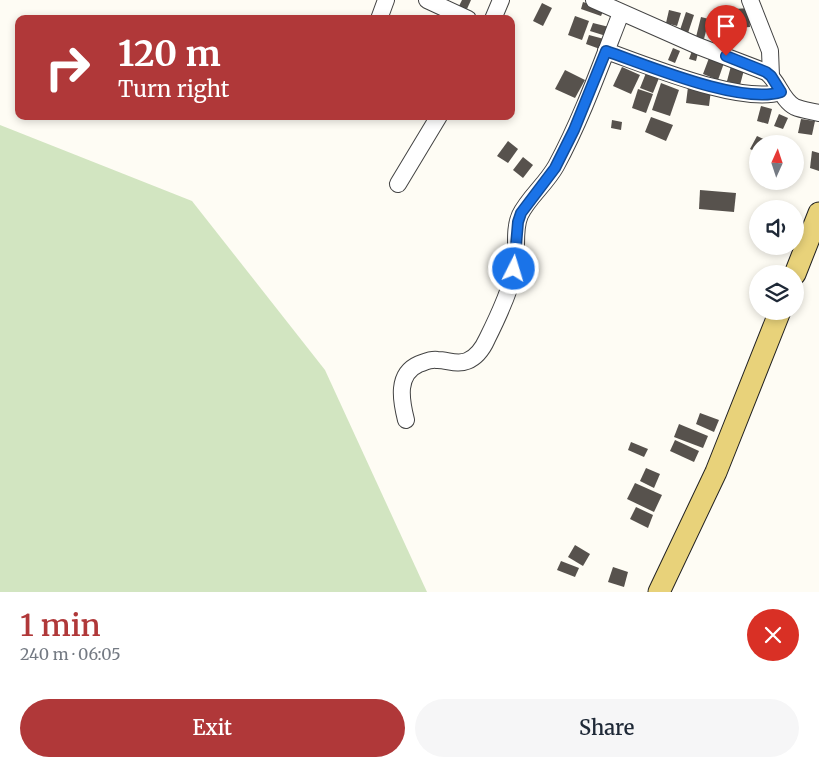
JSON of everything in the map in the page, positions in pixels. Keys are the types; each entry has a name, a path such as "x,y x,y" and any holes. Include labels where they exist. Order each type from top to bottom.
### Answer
{"main road":[{"path":"799,265 819,213"},
{"path":"659,592 716,472 776,320"}],"street":[{"path":"380,15 386,0"},
{"path":"427,0 459,15"},
{"path":"495,15 501,0"},
{"path":"594,0 619,8 698,46 755,67 771,76 788,102 794,106 819,113"},
{"path":"750,0 770,51 771,76"},
{"path":"406,420 402,404 402,392 406,373 412,367 430,360 466,361 479,352 486,340 508,289 514,269 518,222 521,213 555,168 574,130 606,51 619,8"},
{"path":"606,51 672,75 743,94 760,96 781,92"},
{"path":"398,184 437,120"}],"green space":[{"path":"0,125 192,201 325,370 427,592 0,592"}],"building":[{"path":"462,0 471,0 467,9 459,6"},
{"path":"583,2 604,9 601,16 581,9"},
{"path":"542,3 552,8 543,26 533,21"},
{"path":"749,8 750,27 737,28 735,9"},
{"path":"669,10 681,13 677,26 666,23"},
{"path":"686,12 694,15 688,33 680,30"},
{"path":"575,16 589,21 582,40 568,35"},
{"path":"701,17 709,19 704,39 696,37"},
{"path":"718,22 729,24 725,42 714,40"},
{"path":"593,23 609,27 606,36 590,31"},
{"path":"589,35 604,39 600,49 586,44"},
{"path":"673,48 680,51 675,63 668,60"},
{"path":"692,51 698,53 696,61 689,59"},
{"path":"709,58 724,63 718,80 703,74"},
{"path":"731,66 744,70 740,85 727,81"},
{"path":"622,67 640,75 631,94 613,86"},
{"path":"565,70 585,80 575,98 555,89"},
{"path":"646,73 659,78 653,93 640,88"},
{"path":"661,83 679,90 670,116 652,110"},
{"path":"688,87 711,90 709,106 686,103"},
{"path":"638,89 653,94 646,113 632,108"},
{"path":"761,106 772,109 768,124 757,121"},
{"path":"779,114 788,118 783,129 774,126"},
{"path":"651,117 673,125 666,141 645,132"},
{"path":"801,119 815,121 812,135 798,133"},
{"path":"612,120 622,122 621,130 611,128"},
{"path":"508,141 518,149 508,163 497,156"},
{"path":"812,151 819,153 819,171 810,168"},
{"path":"523,157 533,165 523,178 513,170"},
{"path":"700,190 736,193 734,212 699,209"},
{"path":"700,413 719,420 714,432 696,424"},
{"path":"679,424 708,436 703,448 674,437"},
{"path":"675,440 699,451 694,462 670,451"},
{"path":"631,442 648,449 644,457 628,450"},
{"path":"646,468 660,474 654,488 640,481"},
{"path":"635,483 662,495 654,512 627,499"},
{"path":"636,507 653,515 648,528 630,519"},
{"path":"575,545 590,554 583,566 568,557"},
{"path":"561,561 579,568 575,577 557,570"},
{"path":"613,567 628,572 624,587 608,582"}],"route":[{"path":"514,269 518,222 521,213 555,168 574,130 606,51 672,75 743,94 760,96 781,92 776,82 766,72 726,56"}]}
